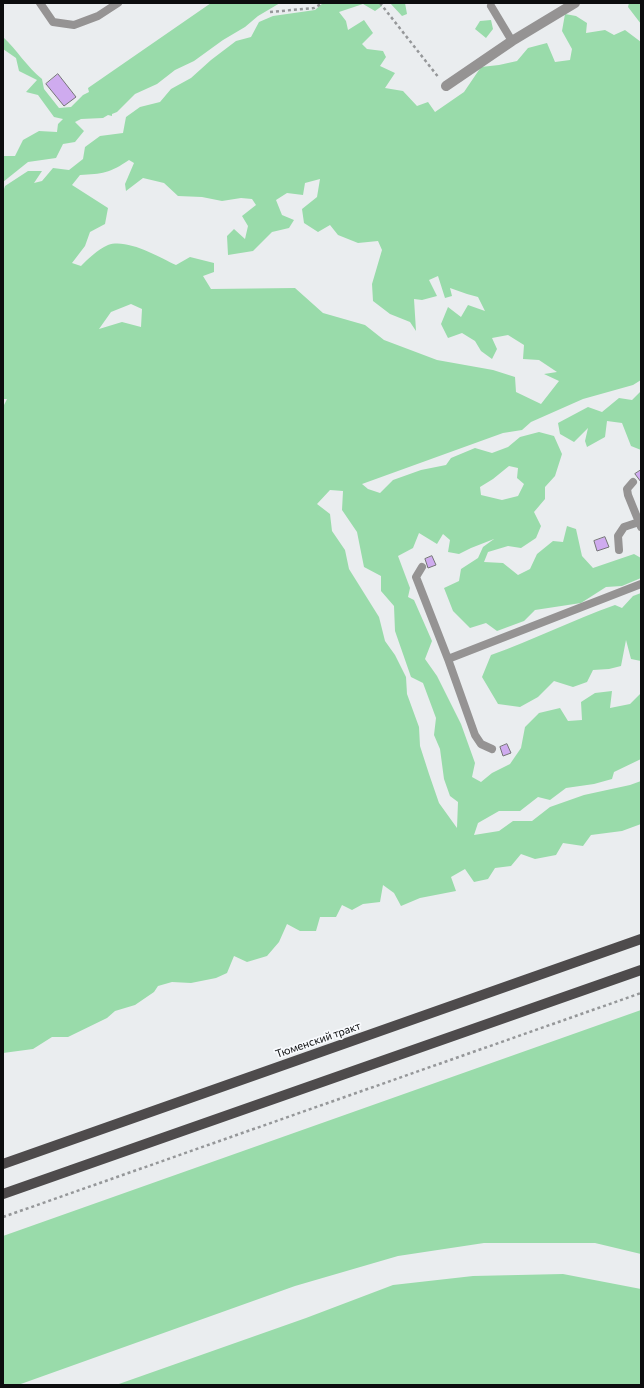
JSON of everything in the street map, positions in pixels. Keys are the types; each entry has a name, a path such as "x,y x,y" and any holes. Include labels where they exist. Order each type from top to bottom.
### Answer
{"main road":[{"name":"Тюменский тракт","path":"3,1164 641,939"},
{"path":"3,1194 641,970"}],"street":[{"path":"446,86 512,41 575,3"}],"lane":[{"path":"40,3 52,22 74,25 98,16 118,3"},
{"path":"491,6 512,41"},
{"path":"619,550 618,536 624,527 640,525 627,489 633,482"},
{"path":"422,567 416,577 476,735 481,744 492,750"},
{"path":"448,659 641,584"}],"path":[{"path":"270,12 314,8 323,3"},
{"path":"380,3 446,86"},
{"path":"3,1216 641,993"}],"green space":[{"path":"211,3 280,3 258,16 245,27 223,40 194,61 175,70 157,84 135,94 117,112 112,114 112,116 108,115 103,118 81,119 75,122 84,131 75,142 63,144 56,158 28,162 3,182 3,156 15,156 23,140 39,131 57,132 58,124 63,119 54,117 38,95 26,92 37,80 19,71 16,58 3,49 3,37 42,79 44,89 59,108 71,107 83,95 89,92 88,88"},
{"path":"323,3 381,3 382,6 375,11 363,4 339,12 346,21 348,30 364,20 373,33 362,44 367,49 383,51 386,57 380,66 395,73 385,88 403,91 417,106 428,102 435,112 464,92 481,67 517,61 528,48 547,43 555,62 570,60 572,49 562,31 565,14 576,16 587,23 586,33 605,30 614,35 625,30 641,42 641,380 633,385 583,399 531,422 522,430 503,433 362,484 368,489 380,493 393,480 421,470 446,465 451,458 475,448 492,453 508,447 520,437 539,432 554,436 562,454 555,476 545,487 545,499 534,512 541,526 536,538 521,548 508,546 488,552 484,562 503,563 518,575 530,569 537,554 553,541 563,542 567,526 576,529 582,556 593,568 634,554 641,558 641,578 622,586 606,587 581,603 535,610 524,621 497,631 486,623 470,628 453,611 444,588 459,581 461,569 478,558 483,547 494,539 459,554 448,552 450,540 443,534 437,544 419,533 413,548 398,556 410,588 408,597 414,600 432,641 425,659 437,676 461,724 475,763 472,777 481,782 492,773 510,764 521,748 525,727 539,713 560,708 568,721 582,720 581,702 595,693 612,691 610,708 630,704 641,693 641,759 614,772 612,779 594,784 566,788 550,800 538,797 520,811 499,811 478,823 474,835 499,831 513,821 532,821 550,807 584,795 630,785 641,781 641,824 622,831 591,835 583,846 563,843 556,855 535,859 521,854 511,866 495,868 488,879 474,882 465,869 451,877 456,891 420,898 401,906 394,893 383,885 380,902 363,904 352,910 342,905 336,917 320,917 316,931 300,931 287,924 279,942 267,956 247,962 234,956 227,973 216,978 191,983 172,982 158,986 154,992 135,1005 115,1011 107,1018 68,1037 52,1037 33,1049 3,1053 3,407 7,399 3,399 3,192 5,186 28,171 42,171 34,183 42,181 53,168 69,170 83,159 85,147 100,136 123,133 126,117 140,107 160,102 171,89 191,78 211,60 236,41 251,37 259,22 273,16 315,10","holes":["129,160 134,163 125,184 126,191 143,178 164,183 178,196 202,197 222,201 241,198 252,199 256,205 242,216 248,226 245,239 234,229 227,236 228,255 253,251 272,232 289,228 294,220 282,215 276,200 287,193 303,195 305,183 320,179 317,197 302,209 304,223 318,232 330,225 338,235 358,243 378,241 382,250 372,284 373,301 390,314 410,322 416,331 414,299 422,300 437,296 429,280 438,276 445,298 452,296 450,288 478,297 485,311 468,305 461,317 448,307 441,324 448,338 462,333 475,341 481,351 492,359 497,349 492,338 508,335 524,345 523,359 539,360 557,372 544,374 559,381 541,404 516,392 515,377 493,370 437,360 384,340 365,325 323,313 295,288 211,289 203,276 214,272 214,263 190,257 176,265 143,249 124,244 116,244 108,245 100,249 81,266 72,263 85,246 90,232 105,224 108,208 72,185 80,175 106,172","131,304 142,309 141,327 122,322 99,329 111,312","509,466 518,468 517,478 524,484 518,496 502,500 481,495 480,487","330,490 343,491 342,510 357,532 364,567 381,576 381,591 394,606 395,631 411,677 423,683 436,718 434,735 440,749 444,779 450,796 458,802 457,828 439,803 429,774 420,746 419,727 407,694 406,677 395,655 385,641 379,617 349,569 345,550 332,531 330,514 317,504"]},
{"path":"390,3 405,3 407,14 402,16"},
{"path":"629,3 641,3 641,24 628,7"},
{"path":"491,20 493,29 486,38 475,29 480,21"},
{"path":"641,391 641,450 631,446 622,423 607,421 605,437 587,447 585,441 588,428 574,442 560,434 558,423 588,407 602,412 619,398 632,400"},
{"path":"641,593 641,661 631,659 626,640 621,666 609,669 593,670 587,682 573,687 554,681 538,697 520,707 498,704 482,677 491,655 615,605 622,608 633,596"},
{"path":"641,1010 641,1254 595,1243 484,1243 398,1256 295,1286 18,1385 3,1385 3,1236"},
{"path":"563,1274 641,1289 641,1385 116,1385 306,1318 393,1285 473,1276"}],"building":[{"path":"58,74 76,97 64,106 46,84"},
{"path":"641,470 641,482 635,474"},
{"path":"605,537 609,547 597,551 594,541"},
{"path":"432,556 436,565 428,568 425,559"},
{"path":"507,744 511,753 503,756 500,747"}]}
